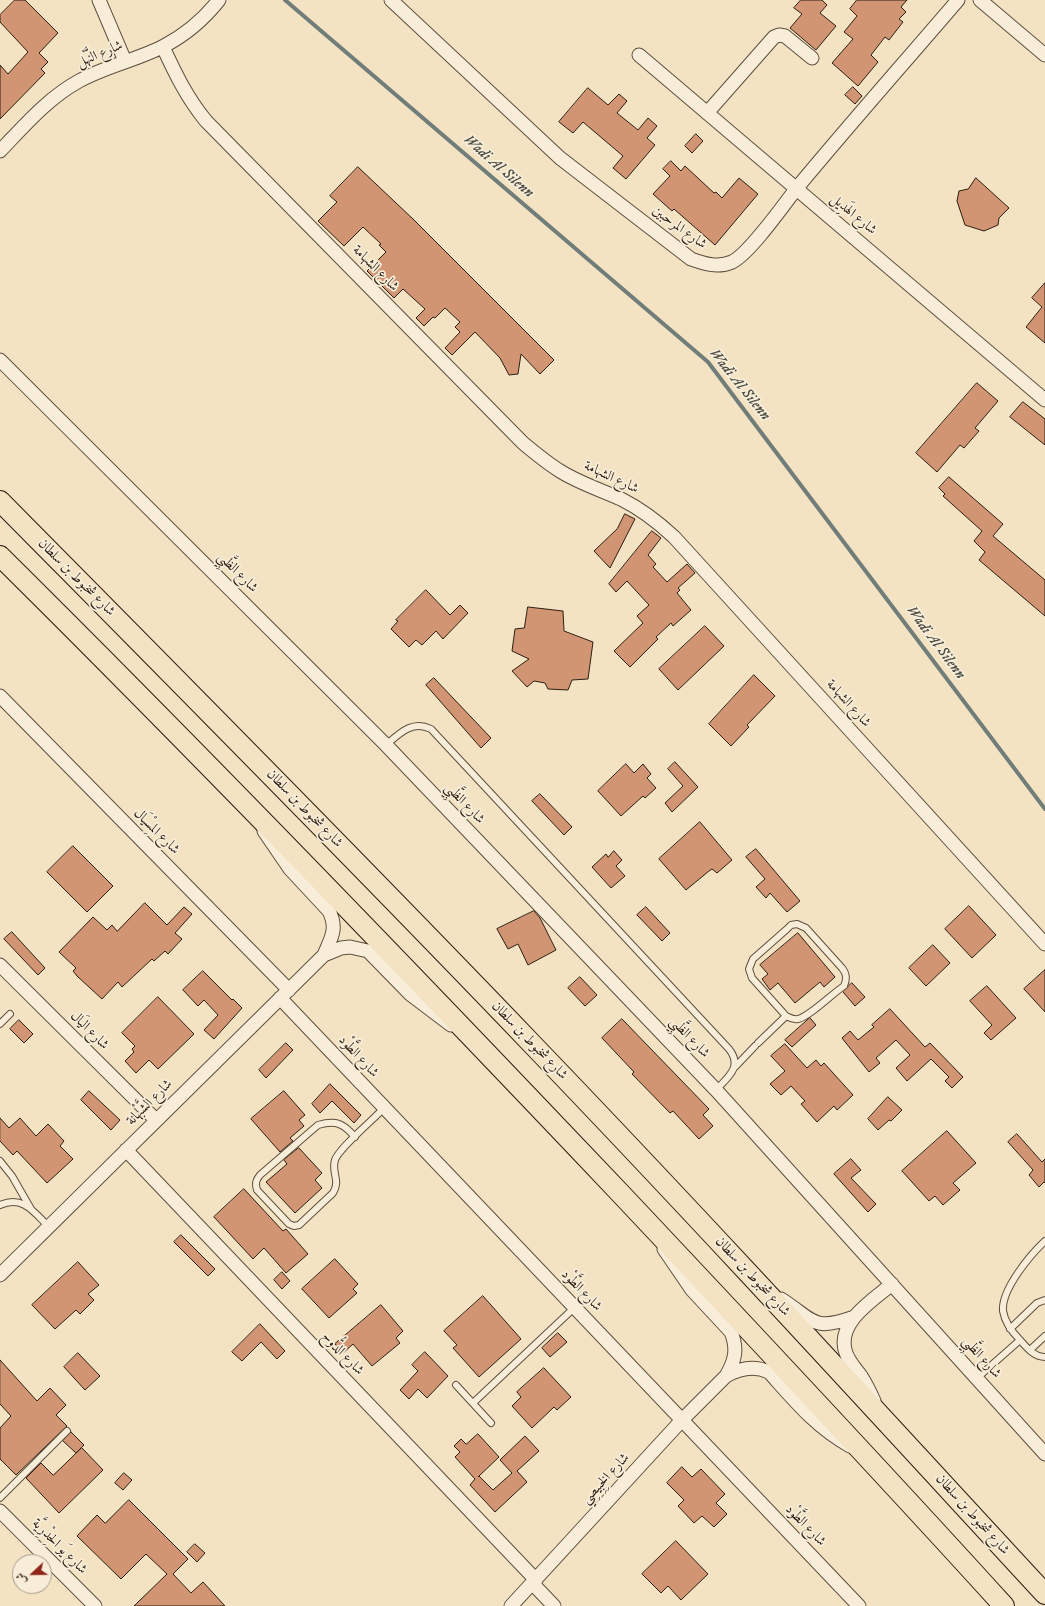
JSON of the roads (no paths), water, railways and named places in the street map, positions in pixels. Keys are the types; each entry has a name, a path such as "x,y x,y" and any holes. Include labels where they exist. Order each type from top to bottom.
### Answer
{"main road":[{"name":"شارع شخبوط بن سلطان","path":"0,501 268,772 522,1033 767,1292 1045,1594"},
{"path":"0,556 253,811 468,1034 656,1231 863,1452 1004,1606"},
{"path":"974,1573 995,1606"}],"street":[{"path":"99,0 125,61"},
{"name":"شارع المرحبين","path":"391,0 560,158 691,259 704,264 720,266 733,262 746,251 797,188 958,0"},
{"path":"980,0 1045,55"},
{"name":"شارع النَّهْل","path":"0,151 45,105 56,96 80,80 163,47 190,29 216,4"},
{"path":"707,113 774,37 779,35 785,36 812,58"},
{"name":"شارع الشهامة","path":"163,47 182,88 193,105 211,127 523,442 541,458 580,482 622,500 636,508 654,520 674,537 1045,944"},
{"name":"شارع الهَدِيل","path":"639,55 1045,400"},
{"name":"شارع الظَّبِي","path":"0,360 386,745 716,1090 1045,1454"},
{"name":"شارع المِسْيَال","path":"0,696 285,994"},
{"name":"شارع الشَّبْهانة","path":"0,1275 324,955 333,935 334,927 329,911 279,855 253,811"},
{"name":"شارع الشَّبْهانة","path":"324,955 341,948 350,947 368,951 410,994 423,1005 451,1025 468,1034"},
{"name":"شارع اليَال","path":"0,965 156,1120"},
{"name":"شارع الطَّوْد","path":"285,994 384,1108 859,1606"},
{"name":"شارع الدُّوح","path":"126,1150 534,1581 554,1606"},
{"name":"شارع الخِبِيصِي","path":"656,1231 663,1248 692,1290 731,1332 736,1350 735,1359 726,1376"},
{"path":"767,1292 779,1298 808,1319 816,1323 825,1324 835,1323 854,1317 892,1284"},
{"path":"854,1317 846,1334 844,1343 845,1352 868,1388 878,1412"},
{"name":"شارع الخِبِيصِي","path":"510,1606 682,1420 726,1376 734,1371 743,1369 762,1369 769,1372 811,1419 836,1438 863,1452"},
{"name":"شارع يَو الحِدْرِيَّة","path":"0,1511 95,1606"}],"lane":[{"path":"386,745 410,727 420,725 431,729 729,1049 734,1058 735,1067"},
{"path":"796,924 802,925 806,928 842,968 846,973 846,980 844,986 804,1017 792,1019 786,1016 752,978 749,968 750,963 764,949 791,925 796,924"},
{"path":"0,1024 10,1014"},
{"path":"716,1090 731,1074 735,1067 786,1016"},
{"path":"355,1137 347,1128 338,1123 328,1122 318,1125 260,1175 256,1184 257,1190 289,1224 294,1226 299,1224 333,1193 337,1184 334,1171 335,1161 340,1152 355,1137 384,1108"},
{"path":"0,1161 20,1187 32,1210"},
{"path":"0,1205 12,1201 23,1203 48,1227"},
{"path":"1045,1241 1030,1258 1012,1283 1003,1305 1010,1329 1030,1350 1035,1354 1045,1357"},
{"path":"1010,1329 1037,1303 1045,1300"},
{"path":"473,1403 574,1308"},
{"path":"1030,1350 1045,1336"},
{"path":"976,1378 1020,1340"},
{"path":"456,1385 491,1423"},
{"path":"0,1498 66,1431"}],"waterway":[{"name":"Wadi Al Silenn","path":"285,0 708,362 1045,809"}]}
